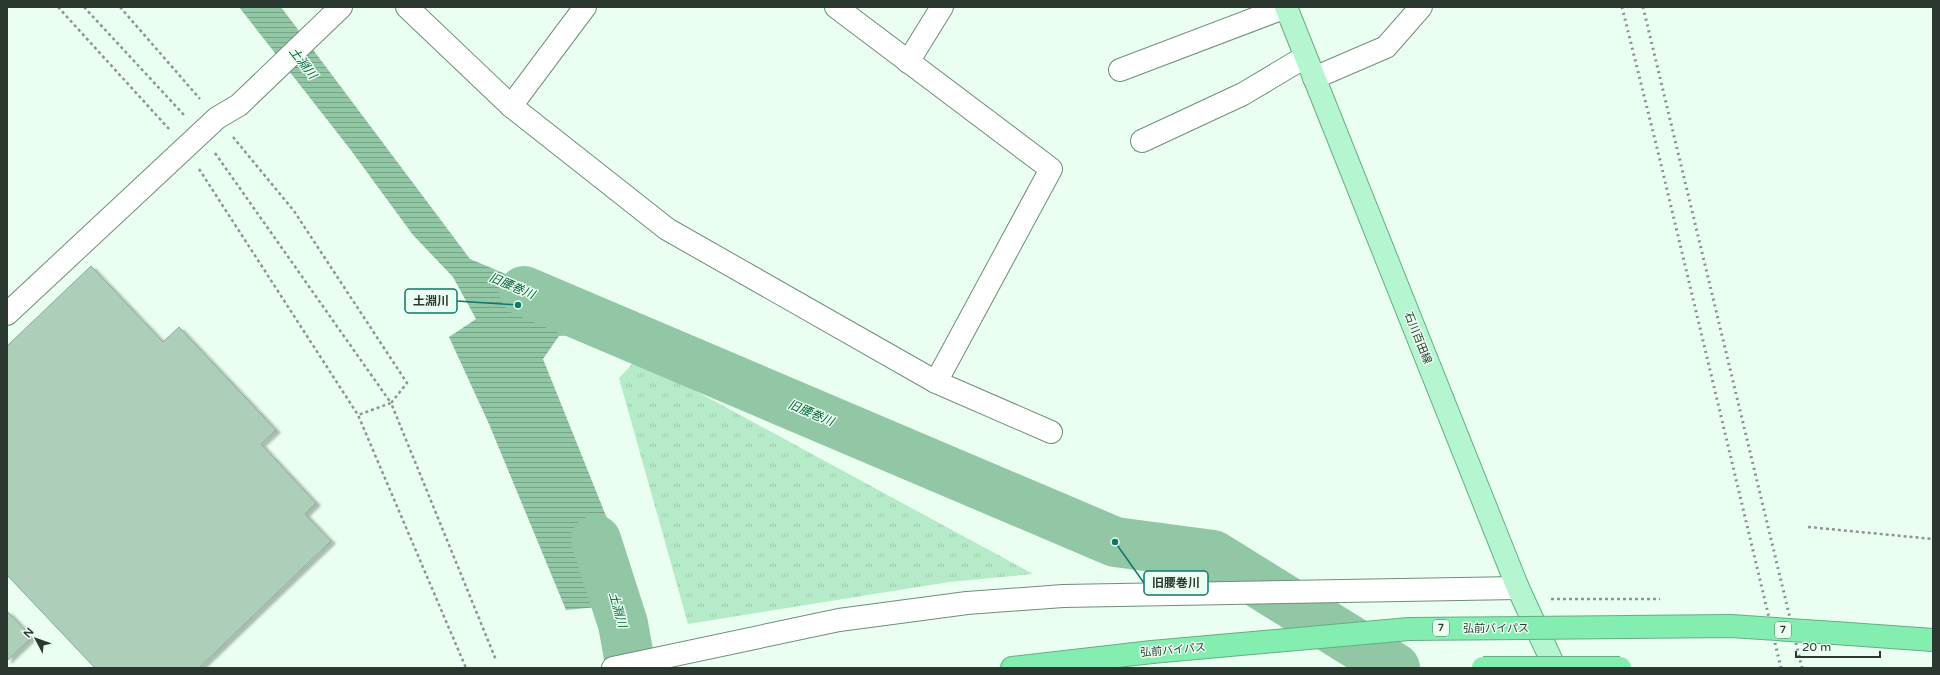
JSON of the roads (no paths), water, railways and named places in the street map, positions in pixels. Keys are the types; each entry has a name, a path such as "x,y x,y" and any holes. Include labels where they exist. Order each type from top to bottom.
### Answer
{"highway":[{"name":"弘前バイパス","path":"1012,668 1152,652 1409,629 1731,626 1933,640"},
{"path":"1483,668 1620,668"}],"main road":[{"name":"石川百田線","path":"1286,7 1518,588 1555,668"}],"street":[{"path":"7,314 217,118 239,105 342,7"},
{"path":"407,7 511,106 667,229 936,382 1051,432"},
{"path":"511,106 585,7"},
{"path":"836,7 1050,169 936,382"},
{"path":"908,62 942,7"},
{"path":"1120,70 1286,7"},
{"path":"1314,78 1386,47 1421,7"},
{"path":"1142,141 1243,94 1305,57"},
{"path":"613,668 695,652 839,620 967,603 1063,596 1518,588"}],"water":[{"name":"土淵川","path":"239,7 281,7 470,259 546,291 611,333 559,336 543,359 641,603 566,610 489,424 449,337 476,319 453,277 413,235 350,149"}],"waterway":[{"name":"旧腰巻川","path":"524,291 1115,542 1213,555 1395,668"},
{"name":"土淵川","path":"596,540 623,624 631,668"}],"railway":[{"path":"1622,7 1781,668"},
{"path":"1643,7 1802,668"}],"place":[{"name":"土淵川","path":"518,305"},
{"name":"旧腰巻川","path":"1115,542"}]}
